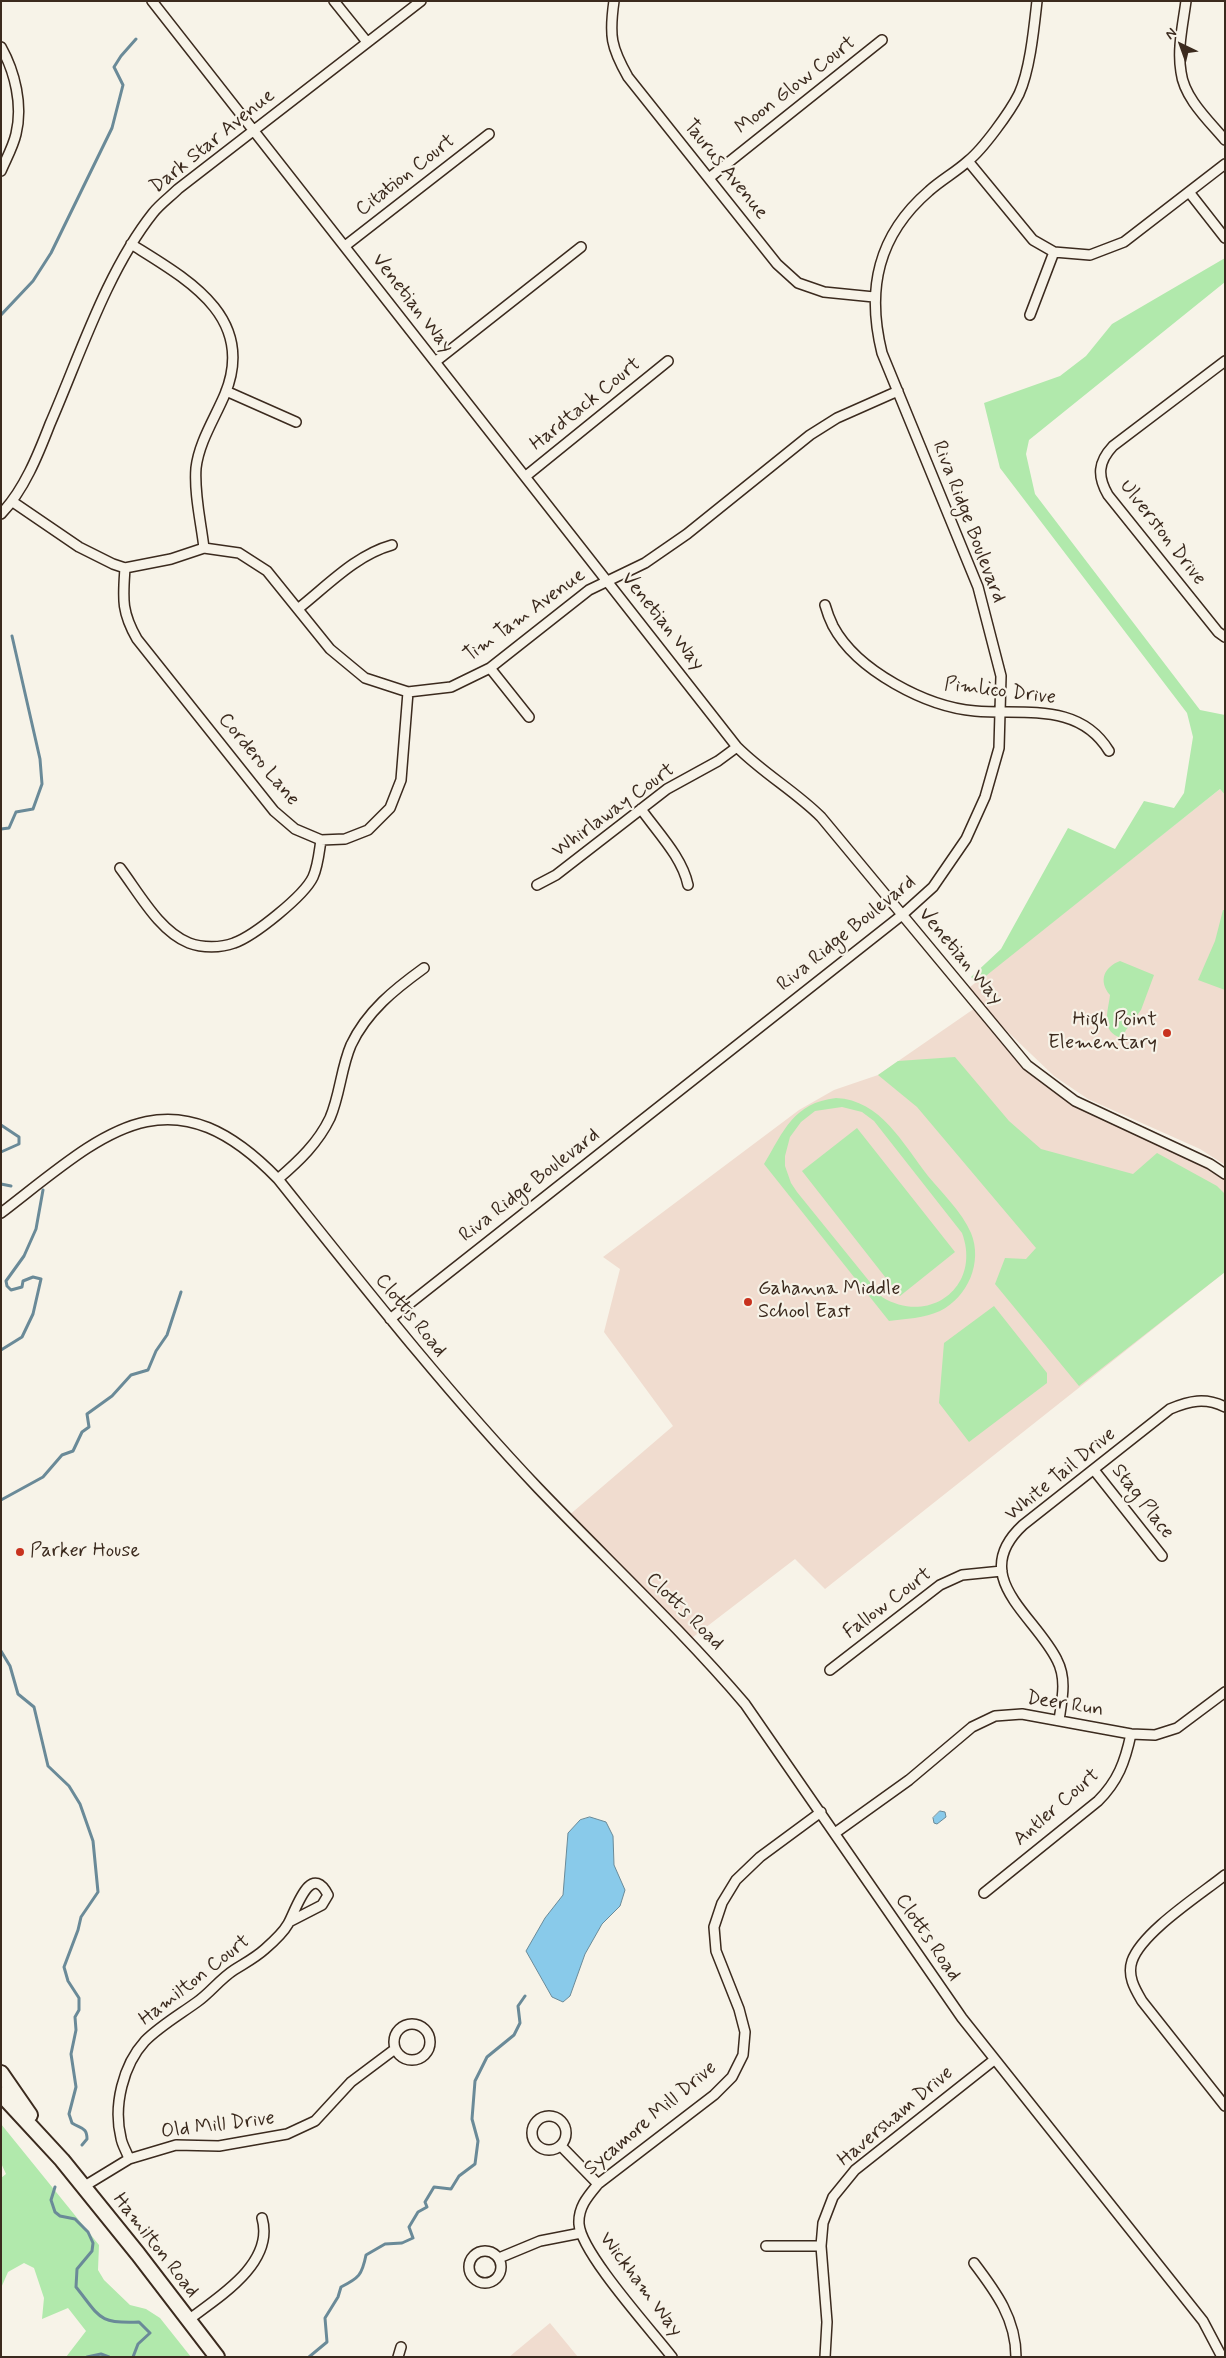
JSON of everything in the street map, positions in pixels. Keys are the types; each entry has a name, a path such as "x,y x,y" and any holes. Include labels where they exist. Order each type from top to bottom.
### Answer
{"main road":[{"name":"Hamilton Road","path":"1,2073 62,2160 217,2357"},
{"name":"Hamilton Road","path":"1,2094 62,2160"}],"street":[{"name":"Venetian Way","path":"152,1 737,747 766,775 808,803 822,817 1027,1064 1075,1101 1107,1118 1169,1144 1210,1164 1225,1174"},
{"path":"334,1 367,42"},
{"name":"Dark Star Avenue","path":"1,514 13,502 43,441 115,272 131,244 154,211 178,189 421,1"},
{"name":"Taurus Avenue","path":"614,1 611,20 613,50 628,77 777,264 798,283 824,292 874,297"},
{"name":"Riva Ridge Boulevard","path":"390,1319 902,915 933,887 966,839 985,797 997,756 1001,712 1001,676 978,587 882,353 875,324 874,297 880,266 889,241 904,216 929,191 979,152 1019,94 1031,48 1037,1"},
{"path":"1186,1 1180,44 1181,73 1192,99 1225,140"},
{"name":"Moon Glow Court","path":"709,178 882,40"},
{"path":"1,47 12,66 18,100 16,134 1,171"},
{"name":"Citation Court","path":"345,246 489,134"},
{"path":"968,161 1033,240 1054,252 1090,255 1124,242 1225,164"},
{"path":"1189,192 1225,238"},
{"path":"131,244 186,278 213,303 226,326 233,355 226,391 202,446 196,468 204,548"},
{"path":"435,362 581,247"},
{"path":"1030,315 1054,252"},
{"name":"Hardtack Court","path":"526,476 668,361"},
{"name":"Ulverston Drive","path":"1225,361 1113,446 1104,456 1099,469 1101,483 1108,495 1218,632 1225,637"},
{"path":"226,391 296,422"},
{"name":"Tim Tam Avenue","path":"125,568 171,560 204,548 239,553 267,571 299,608 330,649 365,678 408,692 451,687 490,668 589,590 606,580 646,563 687,534 810,434 836,418 898,391"},
{"path":"13,502 79,546 113,564 125,568"},
{"path":"299,608 357,561 375,550 392,545"},
{"name":"Cordero Lane","path":"125,568 123,598 126,621 137,639 274,811 295,829 321,840 346,839 368,830 390,808 401,780 408,692"},
{"name":"Pimlico Drive","path":"825,605 833,627 850,648 878,673 909,691 940,705 974,710 1046,713 1066,717 1085,724 1102,740 1109,751"},
{"path":"490,668 529,716"},
{"name":"Whirlaway Court","path":"537,886 556,875 667,789 718,761 737,747"},
{"path":"640,809 679,861 685,872 688,885"},
{"path":"120,868 156,917 188,942 201,946 234,943 251,934 296,898 312,879 321,840"},
{"path":"278,1179 300,1160 317,1141 330,1117 343,1067 352,1044 366,1020 381,1002 424,968"},
{"name":"Clotts Road","path":"1,1213 84,1149 109,1134 138,1123 159,1120 181,1120 208,1126 231,1137 255,1155 278,1179 424,1362 538,1488 713,1667 744,1704 821,1812 933,1978 994,2060 1203,2321 1222,2357"},
{"name":"White Tail Drive","path":"1059,1720 1063,1687 1062,1673 1057,1660 1006,1590 1002,1570 1006,1548 1016,1532 1170,1409 1186,1402 1202,1400 1225,1407"},
{"name":"Stag Place","path":"1094,1470 1162,1556"},
{"name":"Fallow Court","path":"830,1670 940,1585 962,1575 1002,1570"},
{"name":"Deer Run","path":"835,1833 910,1780 972,1727 995,1716 1022,1714 1131,1734 1155,1735 1177,1728 1225,1692"},
{"name":"Antler Court","path":"984,1893 1098,1801 1111,1788 1120,1775 1131,1734"},
{"name":"Sycamore Mill Drive","path":"581,2233 579,2223 583,2204 598,2184 714,2095 732,2077 743,2055 745,2032 739,2009 716,1951 714,1927 722,1903 736,1880 760,1857 821,1812"},
{"path":"1225,1875 1141,1944 1132,1962 1132,1983 1142,2001 1225,2106"},
{"name":"Hamilton Court","path":"129,2159 121,2138 119,2117 121,2089 129,2064 144,2042 154,2033 198,2001 235,1969 254,1959 289,1922 322,1905 328,1895 321,1885 312,1884 307,1887 297,1901 289,1922"},
{"path":"408,2024 420,2025 429,2034 431,2046 425,2056 420,2059 414,2061 403,2058 395,2049 394,2037 402,2027 408,2024"},
{"name":"Old Mill Drive","path":"83,2187 129,2159 176,2145 219,2146 287,2134 315,2121 352,2082 395,2049"},
{"name":"Haversham Drive","path":"825,2357 827,2322 821,2246 823,2223 833,2197 855,2170 994,2060"},
{"path":"548,2115 556,2117 563,2122 566,2138 561,2146 554,2150 545,2150 538,2147 532,2140 531,2132 534,2124 540,2118 548,2115"},
{"path":"561,2146 598,2184"},
{"path":"188,2320 227,2289 251,2265 264,2242 265,2228 262,2218"},
{"path":"499,2258 540,2241 581,2233"},
{"name":"Wickham Way","path":"581,2233 592,2254 672,2357"},
{"path":"766,2246 821,2246"},
{"path":"974,2263 998,2295 1011,2320 1016,2357"},
{"path":"398,2357 400,2347"}],"shaded area":[{"path":"1220,789 1225,795 1225,1165 1200,1149 1088,1099 1054,1076 965,991"},
{"path":"978,1006 1051,1085 1225,1174 1225,1272 825,1589 795,1559 688,1641 567,1517 673,1426 604,1332 620,1269 603,1257 799,1110 834,1090 878,1075"},
{"path":"550,2323 578,2357 509,2357"}],"green space":[{"path":"1225,258 1225,282 1029,440 1026,454 1035,494 1200,710 1225,715 1225,795 1220,789 977,983 971,977 1001,949 1068,828 1115,849 1144,801 1174,808 1184,793 1193,737 1187,713 1000,468 984,403 1060,376 1086,356 1112,324"},
{"path":"1223,910 1225,910 1225,990 1198,980 1215,941"},
{"path":"1120,961 1154,975 1141,1010 1122,1038 1115,1035 1108,1026 1107,1014 1110,995 1104,985 1104,975 1110,967"},
{"path":"955,1057 1009,1121 1041,1149 1133,1174 1157,1153 1217,1186 1225,1194 1225,1272 1079,1386 995,1284 1005,1258 1026,1259 1036,1248 917,1107 878,1075 898,1061"},
{"path":"836,1098 852,1101 878,1115 900,1138 967,1225 974,1244 974,1267 965,1288 950,1305 940,1311 921,1317 889,1321 764,1164 791,1120 809,1106","holes":["842,1107 862,1112 874,1121 962,1233 966,1252 965,1270 958,1285 947,1296 933,1304 917,1307 900,1305 882,1297 791,1183 785,1166 785,1156 790,1137 801,1122 815,1111"]},
{"path":"857,1128 955,1252 900,1296 802,1171"},
{"path":"994,1306 1047,1373 1047,1383 969,1442 939,1403 944,1343"},
{"path":"1,2124 99,2245 98,2270 104,2280 130,2305 146,2309 160,2318 191,2357 66,2357 86,2331 68,2308 42,2319 44,2298 34,2268 24,2263 8,2272 1,2288 1,2178 6,2174 1,2163"}],"water":[{"path":"940,1811 945,1812 946,1817 937,1824 934,1823 933,1818"},
{"path":"590,1817 606,1822 613,1836 614,1865 625,1890 620,1906 602,1924 585,1954 570,1996 563,2002 552,1997 526,1951 545,1918 563,1895 568,1833 580,1820"}],"waterway":[{"path":"1,315 33,281 51,253 112,128 123,85 114,67 136,39"},
{"path":"1,829 9,828 16,812 33,809 42,784 40,759 12,636"},
{"path":"1,1125 19,1137 19,1144 1,1152"},
{"path":"1,1184 11,1186"},
{"path":"1,1350 22,1337 33,1314 41,1279 33,1277 23,1281 22,1287 11,1290 7,1286 6,1281 24,1256 36,1229 43,1190"},
{"path":"1,1500 43,1477 62,1455 73,1451 82,1432 89,1427 87,1414 112,1396 131,1375 148,1370 156,1351 167,1335 181,1292"},
{"path":"1,1651 10,1666 18,1694 34,1707 48,1766 69,1786 80,1804 93,1841 98,1892 81,1917 64,1967 68,1981 79,1998 79,2010 75,2017 76,2030 71,2054 76,2087 69,2114 72,2123 86,2132 87,2139 82,2145"},
{"path":"309,2357 327,2342 325,2318 338,2297 341,2287 352,2281 361,2272 366,2255 385,2244 402,2243 413,2238 409,2227 418,2212 427,2207 425,2202 434,2187 451,2189 459,2176 475,2164 478,2141 472,2119 475,2081 487,2057 514,2035 520,2023 518,2006 525,1996"},
{"path":"55,2187 51,2200 55,2212 60,2216 75,2219 88,2232 93,2243 92,2251 77,2269 76,2287 96,2312 107,2320 139,2322 150,2333 138,2344 133,2357"},
{"path":"87,2357 101,2354 109,2357"}],"place":[{"name":"High Point Elementary","path":"1167,1033"},
{"name":"Gahanna Middle School East","path":"748,1302"},
{"name":"Parker House","path":"20,1552"}]}
